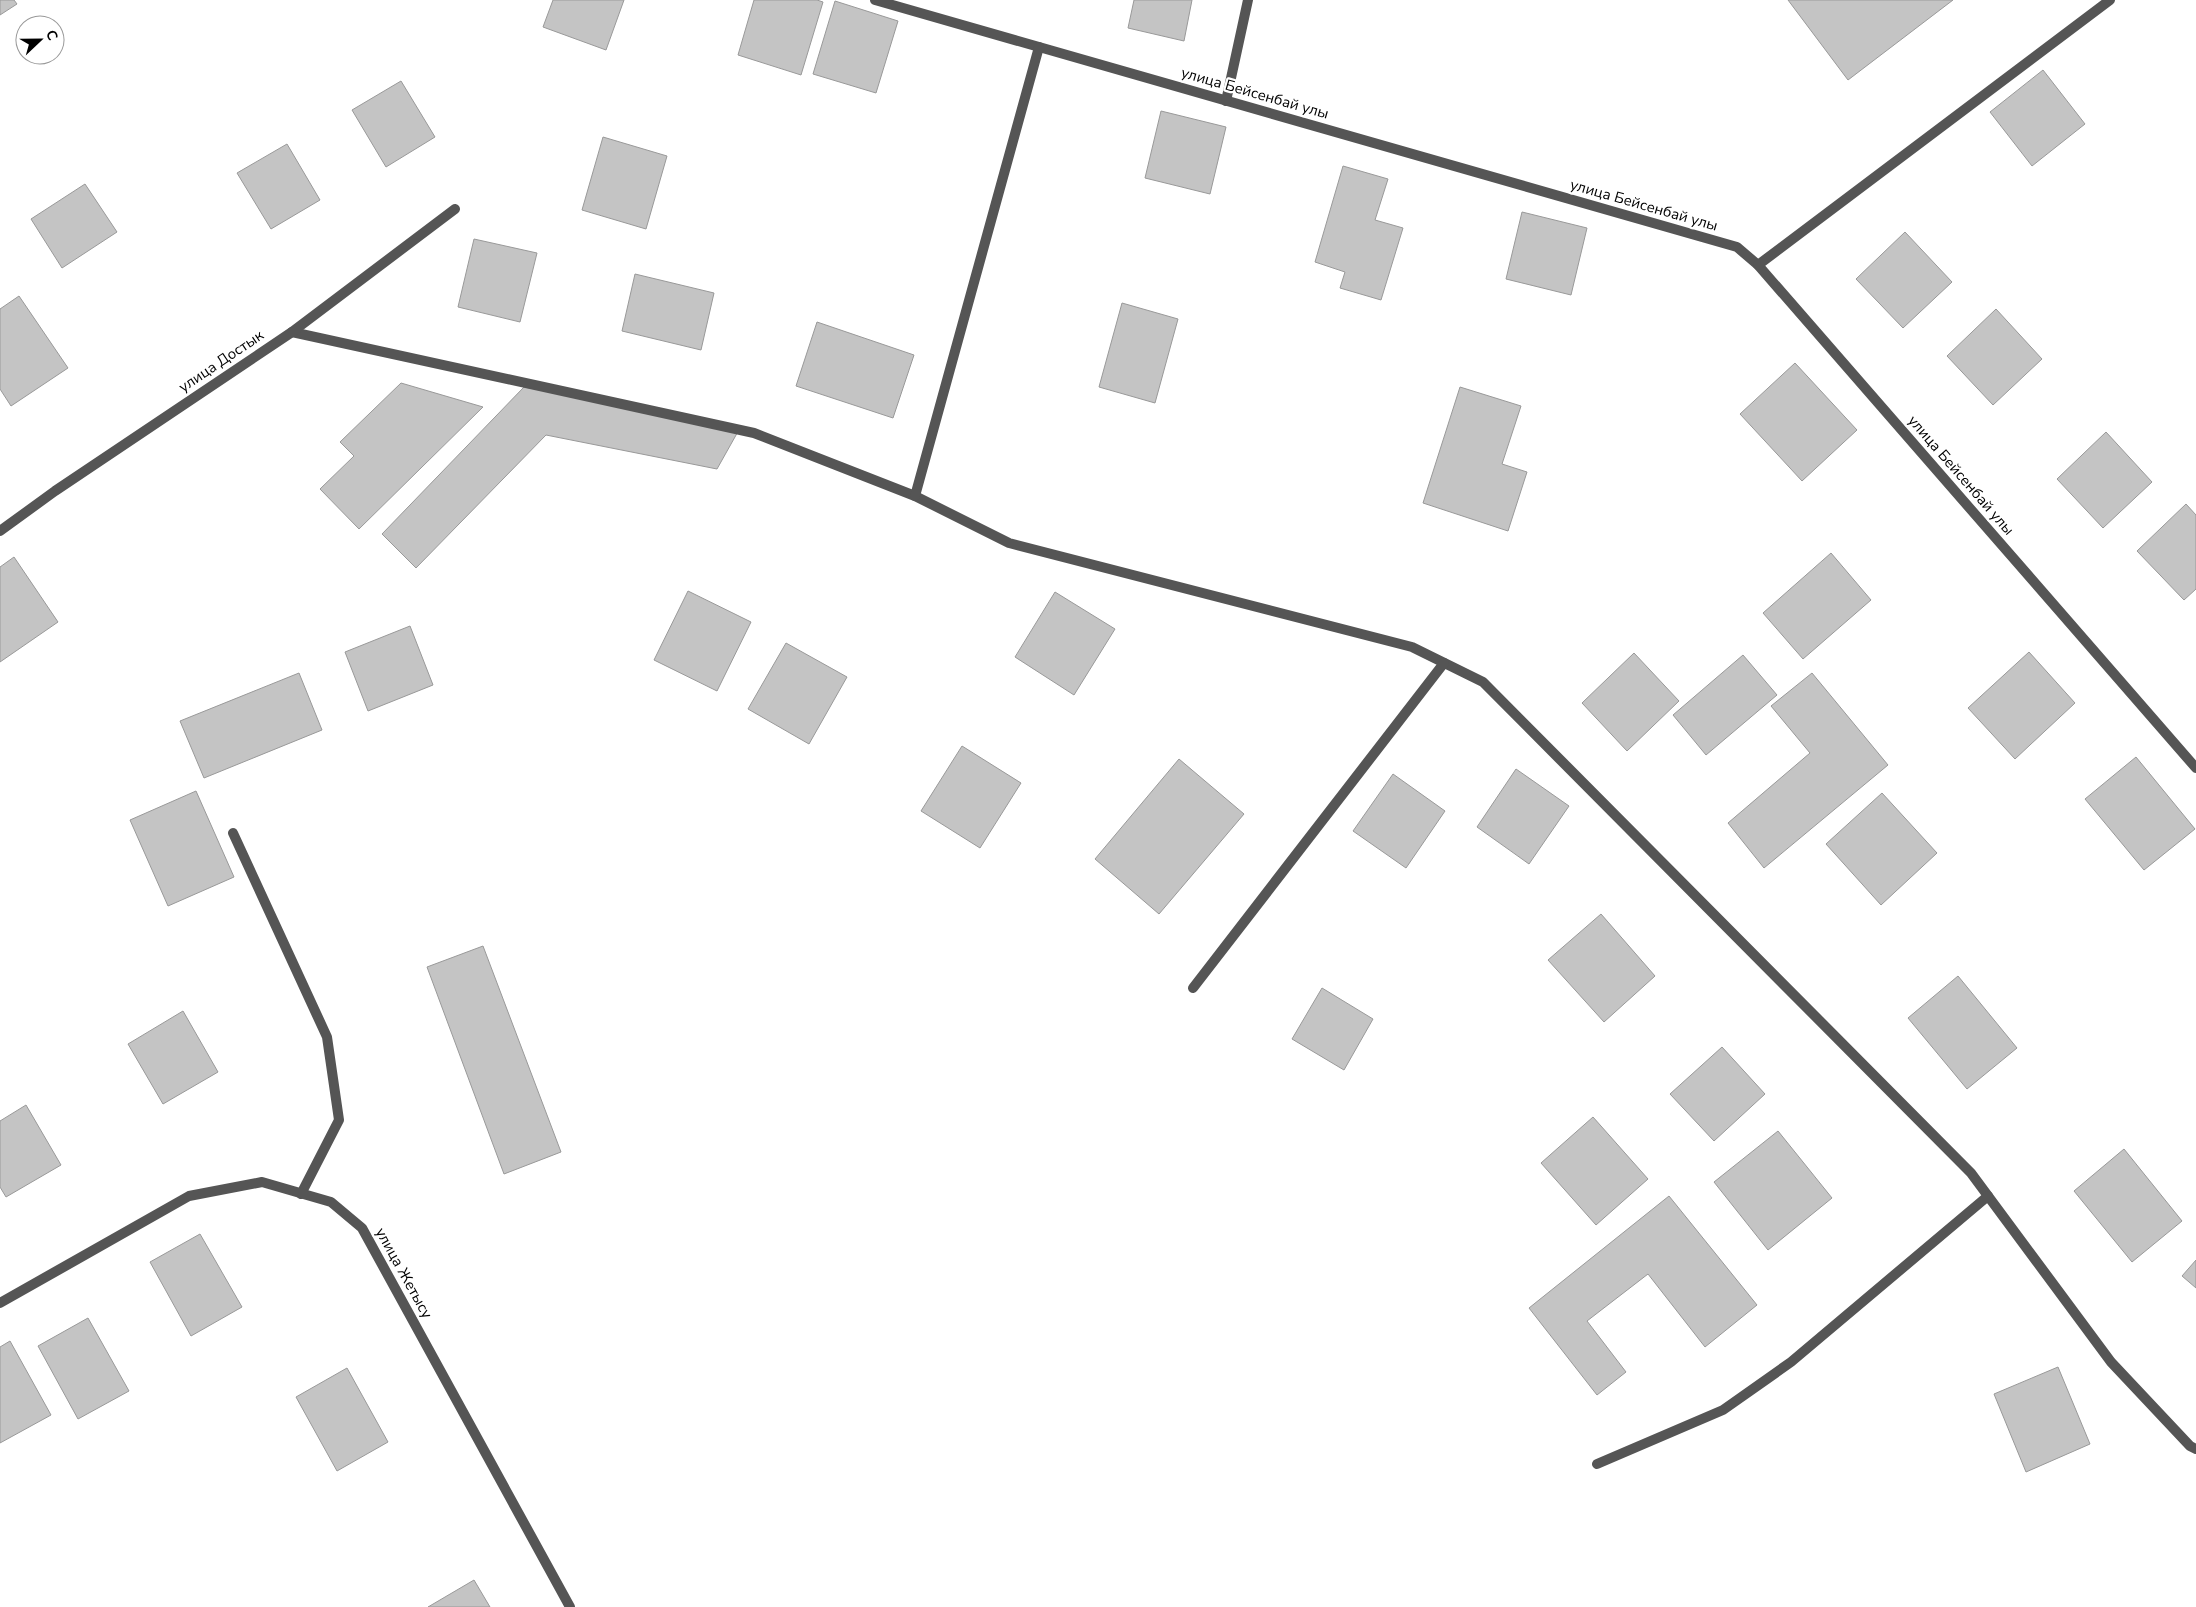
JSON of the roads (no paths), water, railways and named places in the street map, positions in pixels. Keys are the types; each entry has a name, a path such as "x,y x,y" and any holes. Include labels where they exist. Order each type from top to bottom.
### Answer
{"street":[{"name":"улица Бейсенбай улы","path":"875,0 1736,247 1758,265 2196,768"},
{"path":"1226,101 1248,0"},
{"path":"1758,265 2110,0"},
{"path":"915,496 1040,47"},
{"name":"улица Достык","path":"0,532 55,491 292,332 454,209"},
{"path":"292,332 754,434 915,496 1009,543 1412,647 1483,682 1971,1173 2111,1362 2190,1446 2196,1449"},
{"path":"1193,988 1444,663"},
{"path":"233,833 328,1037 340,1120 301,1194"},
{"name":"улица Жетысу","path":"0,1303 189,1196 262,1182 331,1202 362,1228 570,1607"},
{"path":"1596,1464 1723,1410 1791,1362 1988,1196"}]}
